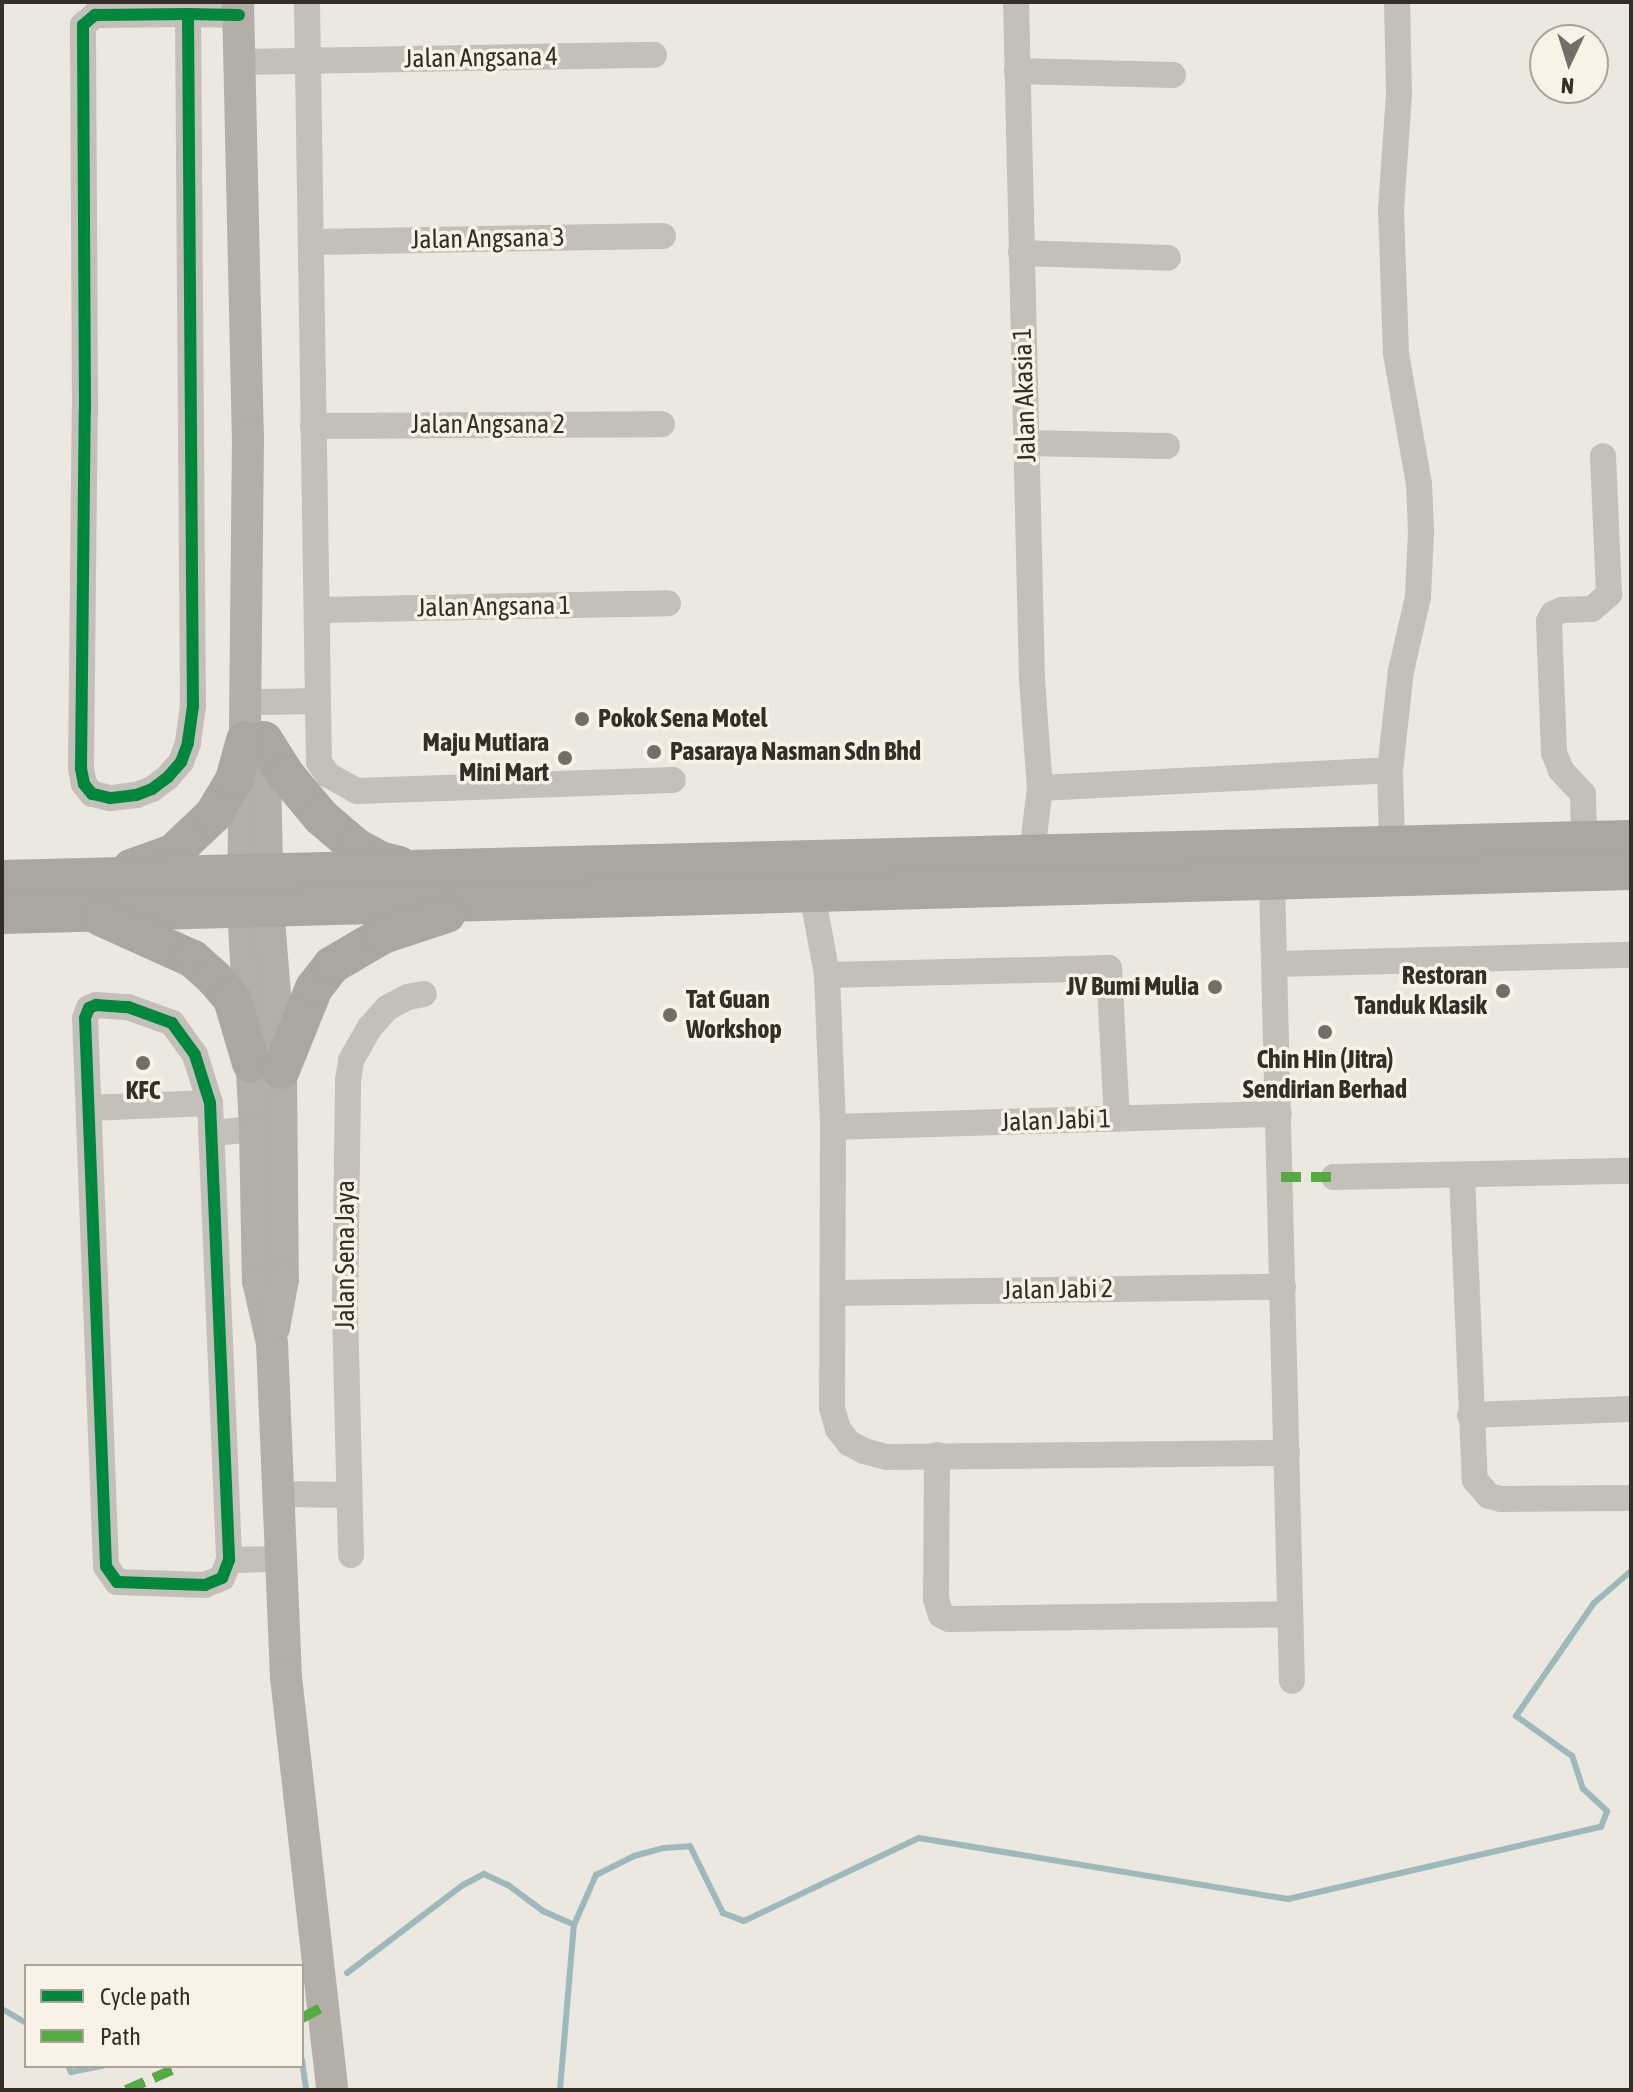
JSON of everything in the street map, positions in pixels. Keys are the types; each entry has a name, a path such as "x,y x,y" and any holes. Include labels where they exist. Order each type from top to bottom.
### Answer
{"highway":[{"path":"90,896 173,853 197,834 213,815 254,740 299,793 356,847 380,860 417,869"},
{"path":"255,890 417,869 1631,839"},
{"path":"2,915 90,896 255,890 484,901 1631,871"},
{"path":"2,879 90,896 193,959 232,999 266,1066"},
{"path":"266,1066 314,988 332,965 383,935 484,901"}],"main road":[{"path":"238,8 255,890 283,1279 272,1343"},
{"path":"248,438 262,702 254,740"},
{"path":"266,1066 255,1129 258,1281 272,1343 286,1677 332,2090"}],"street":[{"path":"307,2 319,762 328,775 357,791 673,780"},
{"name":"Jalan Akasia 1","path":"1016,2 1032,680 1040,788 1032,852"},
{"path":"1392,844 1390,770 1401,671 1418,597 1421,531 1419,484 1396,353 1391,198 1398,112 1397,2"},
{"path":"188,14 193,706 188,743 181,762 168,777 136,795 110,798 92,794 84,784 81,768 85,426 83,25 95,15 188,14 238,8"},
{"name":"Jalan Angsana 4","path":"241,62 654,55"},
{"path":"1017,71 1173,75"},
{"name":"Jalan Angsana 3","path":"313,242 663,236"},
{"path":"1021,253 1168,258"},
{"name":"Jalan Angsana 2","path":"313,426 662,424"},
{"path":"1027,443 1167,446"},
{"path":"1584,840 1583,794 1561,770 1554,753 1549,621 1558,611 1592,609 1609,594 1603,456"},
{"name":"Jalan Angsana 1","path":"319,610 668,603"},
{"path":"262,702 317,701"},
{"path":"1040,788 1390,770"},
{"path":"1272,881 1292,1681"},
{"path":"812,893 827,975 833,1127 832,1408 838,1429 849,1443 887,1457 1287,1453"},
{"path":"1276,964 1631,955"},
{"path":"827,975 1109,968 1117,1119"},
{"name":"Jalan Sena Jaya","path":"351,1555 345,1303 348,1080 351,1060 370,1027 387,1008 424,994"},
{"path":"96,1005 128,1007 172,1023 195,1055 210,1103 229,1560 222,1578 205,1585 117,1582 107,1573 85,1014 96,1005"},
{"path":"89,1108 210,1103"},
{"name":"Jalan Jabi 1","path":"833,1127 1279,1114"},
{"path":"212,1133 255,1129"},
{"path":"1334,1177 1631,1171"},
{"path":"1462,1176 1472,1468 1481,1489 1489,1496 1631,1498"},
{"name":"Jalan Jabi 2","path":"833,1293 1283,1287"},
{"path":"1470,1415 1631,1409"},
{"path":"937,1455 936,1599 941,1615 949,1619 1290,1614"},
{"path":"278,1494 349,1495"},
{"path":"229,1560 280,1559"}],"waterway":[{"path":"347,1973 463,1885 484,1874 508,1885 543,1911 574,1925 596,1875 634,1856 664,1848 690,1846 723,1913 744,1921 919,1838 1288,1899 1601,1827 1607,1811 1583,1789 1572,1756 1516,1716 1594,1603 1631,1571"},
{"path":"560,2090 574,1925"},
{"path":"2,2009 24,2022"},
{"path":"69,2068 71,2072 92,2068"},
{"path":"303,2068 306,2090"}],"marked path":[{"path":"1281,1177 1334,1177"},
{"path":"304,2017 323,2007"},
{"path":"126,2090 176,2068"}],"cycle path":[{"path":"188,14 193,706 188,743 181,762 168,777 152,789 136,795 110,798 92,794 84,784 81,768 85,411 83,25 95,15 188,14 239,15"},
{"path":"96,1005 128,1007 172,1023 195,1055 210,1103 229,1560 222,1578 205,1585 117,1582 106,1566 85,1018 89,1008 96,1005"}],"place":[{"name":"Pokok Sena Motel","path":"582,719"},
{"name":"Pasaraya Nasman Sdn Bhd","path":"654,752"},
{"name":"Maju Mutiara Mini Mart","path":"565,758"},
{"name":"JV Bumi Mulia","path":"1215,987"},
{"name":"Restoran Tanduk Klasik","path":"1503,991"},
{"name":"Tat Guan Workshop","path":"670,1015"},
{"name":"Chin Hin (Jitra) Sendirian Berhad","path":"1325,1032"},
{"name":"KFC","path":"143,1063"}]}
